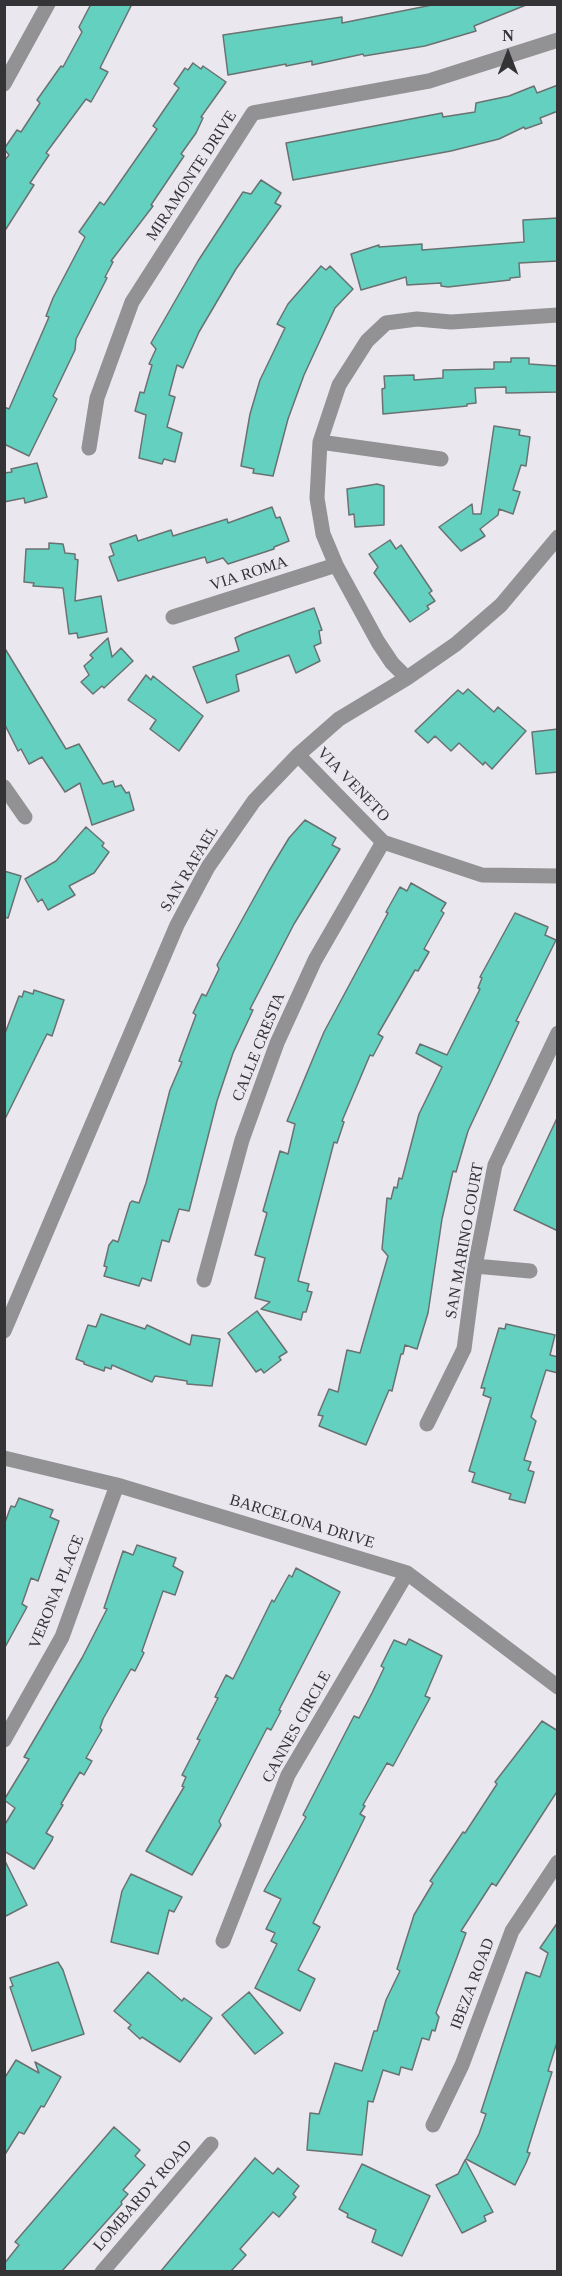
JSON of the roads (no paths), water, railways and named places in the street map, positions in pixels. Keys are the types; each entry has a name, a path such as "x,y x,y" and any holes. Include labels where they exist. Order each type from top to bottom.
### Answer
{"street":[{"path":"4,84 48,4"},
{"name":"MIRAMONTE DRIVE","path":"89,448 97,398 132,302 253,113 429,81 558,40"},
{"path":"407,678 392,663 378,642 336,565 323,534 317,498 320,442 339,385 367,341 386,322 417,319 451,322 558,315"},
{"path":"320,442 441,459"},
{"name":"SAN RAFAEL","path":"4,1332 177,925 208,867 254,801 298,755 339,719 407,678 456,644 501,605 558,537"},
{"name":"VIA ROMA","path":"172,617 336,565"},
{"name":"VIA VENETO","path":"298,755 383,842 482,874 558,876"},
{"path":"4,787 25,817"},
{"name":"CALLE CRESTA","path":"204,1280 242,1140 277,1043 315,960 383,842"},
{"name":"SAN MARINO COURT","path":"427,1424 464,1349 475,1266 495,1165 558,1033"},
{"path":"475,1266 530,1271"},
{"name":"BARCELONA DRIVE","path":"4,1458 117,1485 407,1573 558,1687"},
{"name":"VERONA PLACE","path":"4,1740 62,1637 117,1485"},
{"name":"CANNES CIRCLE","path":"224,1941 288,1775 407,1573"},
{"name":"IBEZA ROAD","path":"433,2125 462,2065 512,1931 558,1862"},
{"name":"LOMBARDY ROAD","path":"102,2271 211,2144"}]}
